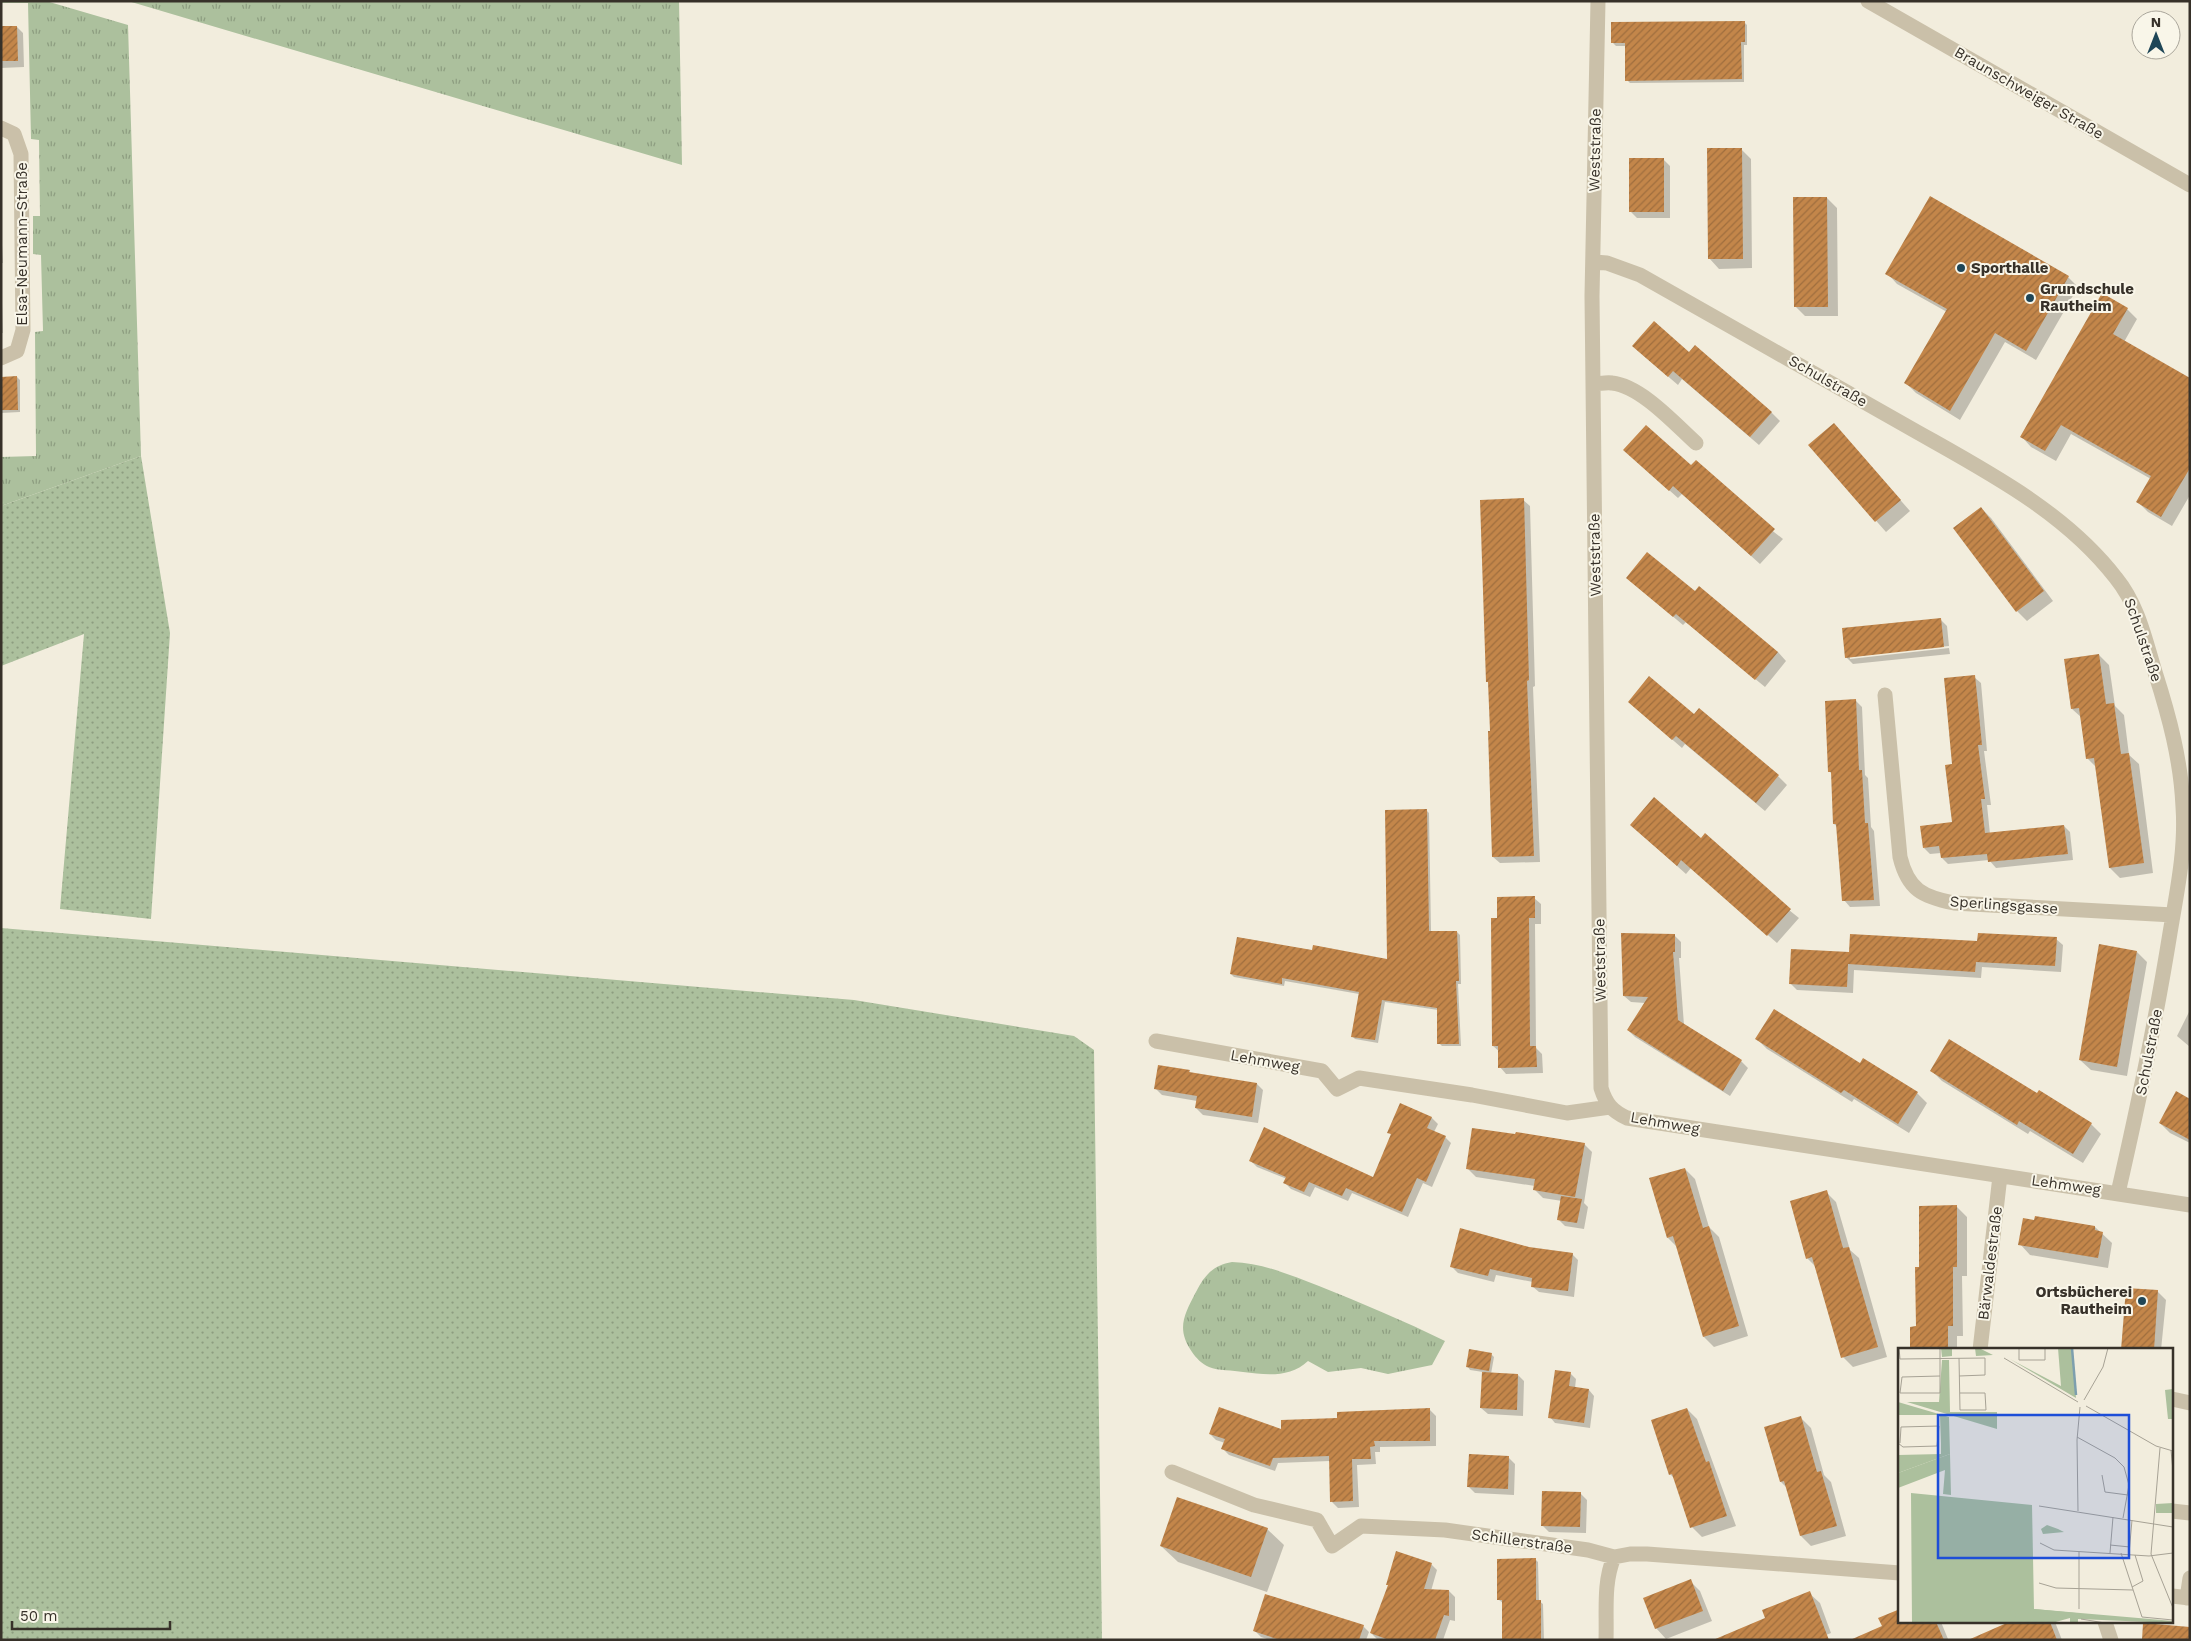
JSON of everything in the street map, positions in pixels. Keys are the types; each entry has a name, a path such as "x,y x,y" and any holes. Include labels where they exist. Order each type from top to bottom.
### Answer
{"street":[{"name":"Weststraße","path":"1598,1 1593,384 1601,1088 1610,1107"},
{"name":"Braunschweiger Straße","path":"1868,1 2190,186"},
{"name":"Elsa-Neumann-Straße","path":"1,128 14,134 21,154 24,330 17,351 1,358"},
{"name":"Schulstraße","path":"1594,262 1606,263 1640,275 1968,462 2047,512 2106,566 2128,595 2137,612 2163,698 2178,757 2184,810 2183,850 2173,915 2150,1046 2118,1193"},
{"path":"1593,384 1613,383 1628,388 1648,401 1696,443"},
{"name":"Sperlingsgasse","path":"1885,695 1900,857 1904,875 1911,885 1930,896 1954,903 2173,915"},
{"name":"Lehmweg","path":"1156,1041 1322,1071 1336,1089 1359,1078 1472,1095 1567,1113 1610,1107 1627,1118 2190,1205"},
{"name":"Bärwaldestraße","path":"1980,1348 2000,1176"},
{"path":"2174,1399 2190,1403"},
{"name":"Schillerstraße","path":"1172,1472 1254,1504 1317,1520 1332,1546 1361,1526 1444,1530 1588,1550 1614,1557 1630,1554 1647,1554 1898,1573"},
{"path":"2174,1511 2190,1513"},
{"path":"1606,1640 1607,1582 1609,1569 1614,1557"},
{"path":"2183,1598 2190,1578"},
{"path":"2106,1624 2111,1640"}],"green space":[{"path":"1,1 46,1 128,25 141,456 1,506 1,457 36,456 35,332 43,331 41,255 33,254 33,216 40,216 39,140 31,139 28,3 1,3"},
{"path":"128,1 679,1 682,165"},
{"path":"141,456 170,633 151,919 60,909 84,634 1,666 1,506"},
{"path":"1,928 854,1000 1074,1036 1094,1050 1102,1640 1,1640"},
{"path":"1232,1262 1266,1267 1298,1278 1414,1326 1445,1341 1432,1365 1388,1374 1361,1368 1328,1372 1308,1361 1286,1373 1277,1374 1221,1370 1209,1367 1197,1359 1187,1344 1183,1329 1185,1315 1206,1276 1219,1266"}],"building":[{"path":"1745,21 1745,42 1741,42 1742,79 1625,81 1625,43 1611,43 1611,22"},
{"path":"1,26 17,26 18,61 1,61"},
{"path":"1707,148 1742,148 1743,259 1708,259"},
{"path":"1629,158 1664,158 1664,212 1629,212"},
{"path":"1930,196 2069,276 2026,351 1995,333 1950,411 1904,383 1947,309 1885,274"},
{"path":"1793,197 1827,197 1828,307 1794,307"},
{"path":"2102,293 2128,308 2113,334 2190,378 2190,468 2161,517 2136,502 2151,476 2061,425 2045,451 2020,437"},
{"path":"1654,321 1689,352 1695,345 1772,412 1750,437 1673,371 1668,377 1632,346"},
{"path":"17,376 18,410 1,410 1,377"},
{"path":"1834,423 1901,500 1875,522 1808,445"},
{"path":"1646,425 1691,465 1696,460 1775,529 1751,556 1673,486 1669,491 1623,450"},
{"path":"1524,498 1529,680 1527,681 1534,856 1492,857 1488,731 1490,731 1488,682 1486,682 1480,500"},
{"path":"1981,507 2044,591 2016,612 1953,528"},
{"path":"1647,552 1695,591 1699,586 1778,652 1755,680 1676,614 1673,617 1626,578"},
{"path":"1941,618 1944,647 1845,658 1842,628"},
{"path":"2099,654 2106,704 2114,703 2121,754 2129,753 2144,863 2109,868 2094,758 2086,759 2079,708 2071,709 2064,659"},
{"path":"1975,675 1982,745 1978,745 1985,799 1981,799 1985,833 2064,825 2068,854 1988,862 1987,854 1941,858 1939,846 1923,848 1920,826 1952,822 1945,765 1952,764 1944,678"},
{"path":"1649,676 1694,714 1699,708 1779,775 1756,803 1676,736 1672,740 1628,702"},
{"path":"1856,699 1859,770 1862,770 1865,823 1868,823 1874,900 1842,901 1836,824 1833,824 1831,772 1828,772 1825,701"},
{"path":"1654,797 1701,838 1705,833 1791,909 1767,936 1681,860 1677,866 1630,825"},
{"path":"1427,809 1429,931 1457,931 1459,981 1456,981 1459,1044 1437,1044 1437,1008 1382,1000 1375,1040 1351,1037 1359,992 1282,978 1282,984 1230,974 1237,937 1312,950 1313,945 1387,959 1385,810"},
{"path":"1535,896 1535,918 1529,918 1530,1046 1536,1046 1537,1067 1498,1068 1498,1046 1492,1046 1491,918 1497,918 1497,897"},
{"path":"1621,933 1675,934 1675,952 1673,952 1678,1020 1742,1060 1723,1091 1627,1030 1648,997 1623,996"},
{"path":"1978,933 2057,937 2055,966 1976,962 1975,972 1848,964 1847,987 1789,984 1791,949 1849,952 1850,934 1977,941"},
{"path":"2099,944 2137,951 2117,1067 2079,1060"},
{"path":"1774,1009 1860,1063 1863,1058 1918,1092 1898,1124 1844,1090 1841,1093 1755,1039"},
{"path":"1949,1039 2037,1093 2039,1090 2092,1123 2073,1154 2019,1121 2017,1125 1930,1071"},
{"path":"1158,1065 1257,1083 1252,1117 1195,1108 1197,1096 1154,1089"},
{"path":"2176,1091 2190,1099 2190,1140 2159,1123"},
{"path":"1400,1103 1432,1117 1427,1128 1446,1136 1426,1182 1417,1178 1402,1212 1346,1188 1342,1196 1309,1182 1304,1192 1283,1183 1286,1177 1249,1161 1264,1127 1373,1177 1391,1134 1387,1133"},
{"path":"1472,1128 1515,1134 1516,1132 1585,1143 1575,1197 1533,1190 1535,1179 1466,1169"},
{"path":"1685,1168 1703,1228 1709,1226 1739,1326 1703,1337 1673,1236 1667,1238 1649,1178"},
{"path":"1827,1190 1843,1248 1849,1247 1878,1347 1841,1358 1812,1257 1806,1259 1790,1201"},
{"path":"1561,1196 1582,1199 1577,1223 1557,1220"},
{"path":"1957,1205 1957,1267 1953,1267 1953,1326 1948,1326 1948,1348 1910,1348 1910,1327 1916,1326 1915,1267 1919,1267 1919,1206"},
{"path":"2035,1216 2095,1226 2095,1230 2103,1232 2098,1258 2018,1245 2023,1218 2034,1220"},
{"path":"1460,1228 1529,1247 1573,1253 1568,1291 1531,1287 1532,1278 1490,1269 1488,1276 1450,1267"},
{"path":"2126,1288 2158,1290 2154,1348 2121,1348"},
{"path":"1469,1349 1492,1353 1489,1371 1466,1367"},
{"path":"1555,1370 1571,1372 1569,1386 1589,1389 1584,1423 1548,1418"},
{"path":"1482,1372 1518,1374 1517,1410 1480,1408"},
{"path":"1219,1407 1281,1429 1281,1420 1337,1418 1337,1412 1430,1408 1430,1441 1374,1441 1375,1446 1370,1447 1371,1459 1352,1459 1353,1501 1330,1502 1329,1456 1273,1458 1270,1466 1221,1449 1225,1439 1209,1434"},
{"path":"1687,1408 1706,1462 1709,1461 1727,1516 1690,1528 1672,1474 1669,1475 1651,1420"},
{"path":"1801,1416 1817,1472 1821,1471 1837,1526 1800,1536 1784,1481 1780,1482 1764,1427"},
{"path":"1469,1454 1509,1456 1508,1489 1467,1487"},
{"path":"1542,1491 1581,1492 1580,1527 1541,1526"},
{"path":"1177,1497 1268,1528 1251,1577 1160,1546"},
{"path":"1396,1551 1432,1563 1424,1589 1449,1590 1449,1616 1444,1615 1435,1640 1389,1640 1370,1633 1388,1585 1386,1585"},
{"path":"1536,1558 1536,1600 1541,1600 1541,1640 1502,1640 1502,1600 1497,1600 1497,1559"},
{"path":"1691,1579 1703,1611 1655,1629 1643,1598"},
{"path":"1810,1591 1829,1640 1713,1640 1765,1618 1762,1610"},
{"path":"1265,1594 1364,1625 1359,1640 1280,1640 1253,1631"},
{"path":"1898,1610 1898,1624 1937,1624 1944,1640 1850,1640 1882,1626 1878,1618"},
{"path":"2004,1624 2051,1624 2057,1640 1968,1640"},
{"path":"2143,1624 2190,1627 2190,1640 2142,1640"}],"place":[{"name":"Sporthalle","path":"1961,268"},
{"name":"Grundschule Rautheim","path":"2030,298"},
{"name":"Ortsbücherei Rautheim","path":"2142,1301"}]}
